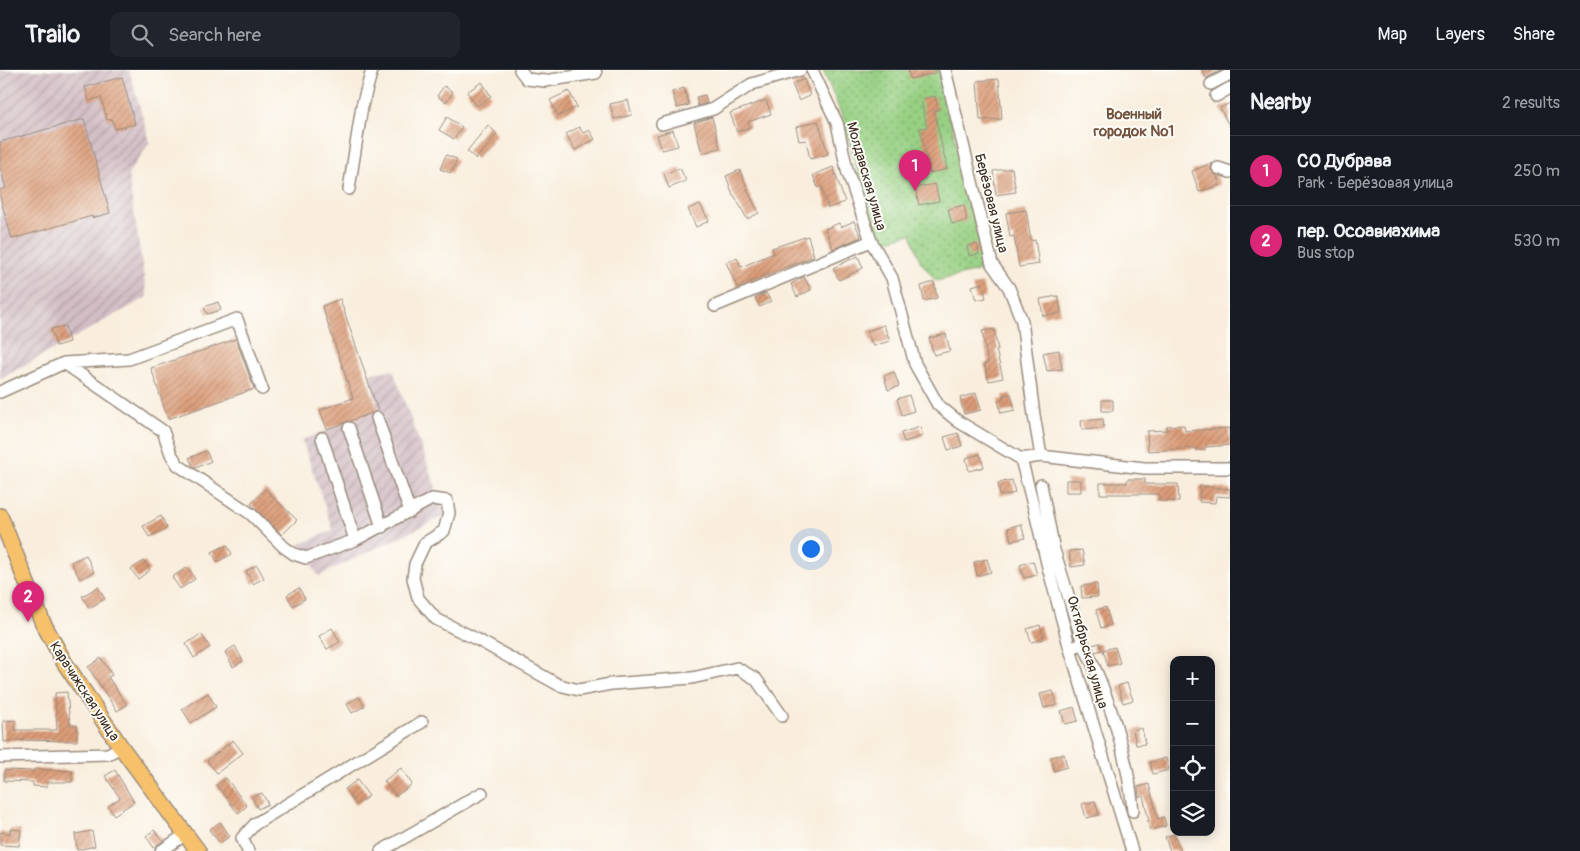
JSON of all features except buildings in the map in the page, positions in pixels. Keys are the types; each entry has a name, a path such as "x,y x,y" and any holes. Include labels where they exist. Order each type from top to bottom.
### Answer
{"main road":[{"name":"Карачижская улица","path":"0,516 42,621 64,662 121,746 198,851"}],"street":[{"path":"349,189 362,106 372,70"},
{"path":"520,70 527,79 545,81 596,73"},
{"path":"662,124 713,109 752,84 800,70"},
{"name":"Молдавская улица","path":"812,70 837,124 847,170 871,241 892,278 914,364 938,405 959,422 1021,459"},
{"name":"Берёзовая улица","path":"945,70 992,264 1009,288 1022,321 1034,415 1042,456"},
{"path":"1211,84 1230,74"},
{"path":"1216,96 1230,88"},
{"path":"1218,168 1230,172"},
{"path":"715,306 871,241"},
{"path":"0,392 64,363 129,359 237,318 262,390"},
{"path":"64,363 163,431 171,454 178,465 251,514 284,547 294,554 306,558 355,540 432,499 446,501 449,513 444,531 425,543 415,564 413,578 418,598 436,619 559,685 579,690 611,684 692,678 738,668 756,679 782,716"},
{"path":"377,418 410,512"},
{"path":"349,428 382,527"},
{"path":"322,438 355,540"},
{"path":"1021,459 1042,456 1144,468 1230,468"},
{"name":"Октябрьская улица","path":"1021,459 1070,649 1132,851"},
{"path":"1040,486 1054,550 1083,643 1092,661 1113,717 1131,792 1133,811"},
{"path":"1070,649 1083,643"},
{"path":"248,851 242,838 255,824 422,722"},
{"path":"0,757 108,754 121,746"},
{"path":"381,851 482,792"},
{"path":"160,851 186,834"}],"shaded area":[{"path":"0,70 129,70 150,142 128,174 147,297 0,379"},
{"path":"393,370 446,515 318,576 300,544 333,530 302,440 378,411 370,373"}],"green space":[{"path":"823,70 939,70 986,269 936,281 920,261 911,234 876,243 844,121"}],"place":[{"name":"СО Дубрава","path":"915,191"},
{"name":"пер. Осоавиахима","path":"28,622"}],"district":[{"name":"Военный городок №1","path":"1134,122"}]}
